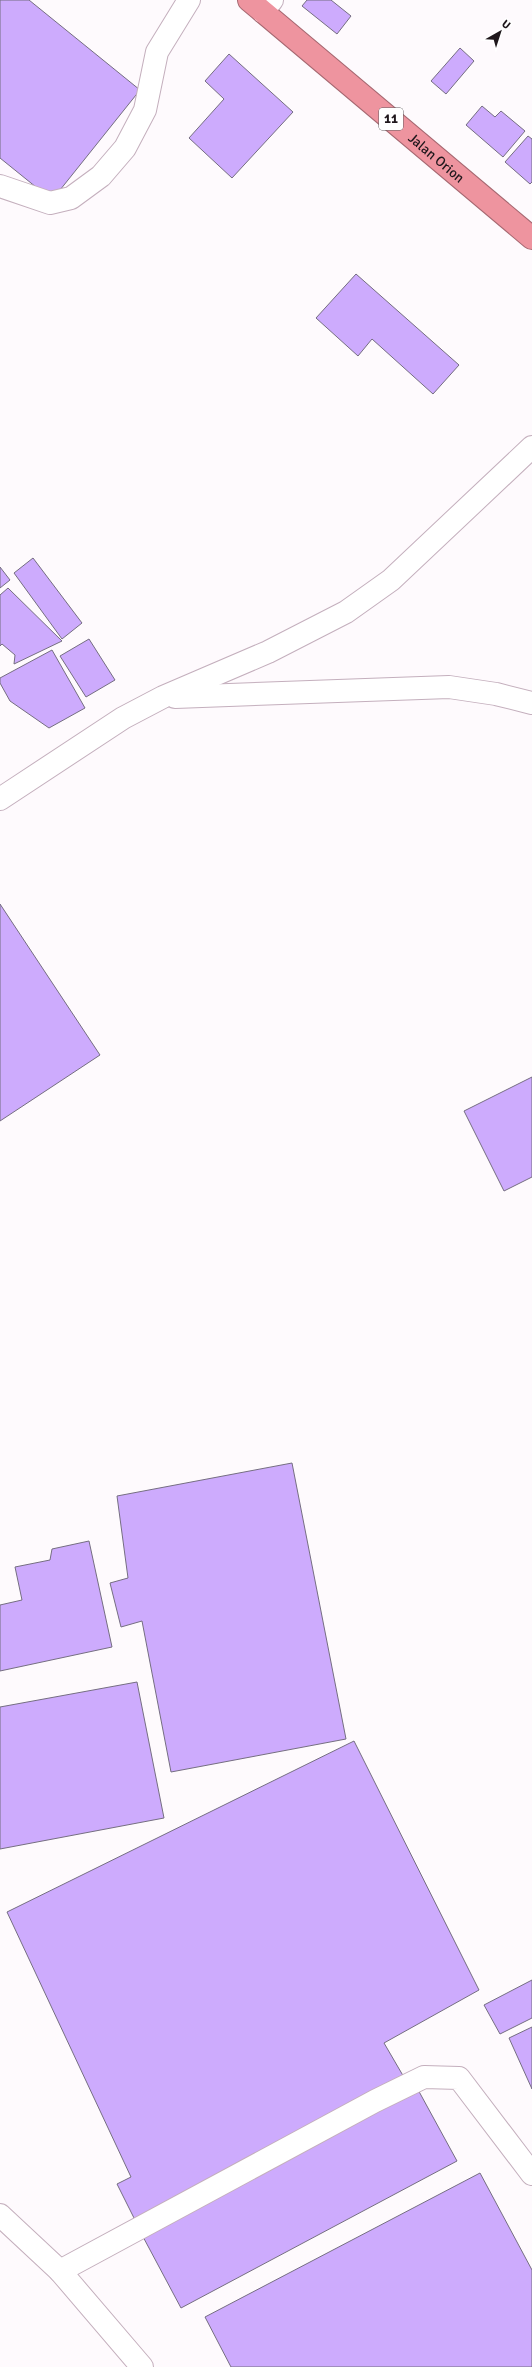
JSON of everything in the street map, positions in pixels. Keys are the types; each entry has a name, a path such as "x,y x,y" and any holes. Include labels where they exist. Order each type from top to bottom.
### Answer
{"highway":[{"name":"Jalan Orion","path":"261,4 532,238"}],"lane":[{"path":"0,186 50,203 71,198 101,176 125,148 145,110 157,52 188,0"},
{"path":"0,799 123,718 163,697 268,652 346,612 391,580 532,447"},
{"path":"163,697 448,687 496,694 532,702"},
{"path":"60,2270 368,2105 424,2077 459,2078 532,2174"},
{"path":"0,2215 60,2270 142,2367"}],"building":[{"path":"0,0 29,0 140,90 52,200 0,158"},
{"path":"307,0 331,0 351,16 337,34 302,6"},
{"path":"460,48 474,61 446,94 431,81"},
{"path":"229,54 293,112 232,178 189,138 224,99 205,81"},
{"path":"482,106 495,117 501,111 525,131 503,157 466,125"},
{"path":"528,136 532,139 532,182 530,184 505,162"},
{"path":"356,274 459,365 433,394 372,339 358,356 316,318"},
{"path":"33,558 82,623 62,639 14,573"},
{"path":"0,567 10,580 0,588"},
{"path":"8,588 62,641 14,664 15,655 2,644 0,646 0,595"},
{"path":"89,639 115,680 86,697 60,656"},
{"path":"52,650 85,708 49,728 10,701 0,683 0,678"},
{"path":"0,904 100,1055 0,1121"},
{"path":"532,1077 532,1177 504,1191 464,1111"},
{"path":"292,1463 346,1739 171,1772 142,1621 121,1627 110,1583 128,1578 117,1496"},
{"path":"89,1541 112,1647 0,1671 0,1605 22,1600 15,1567 50,1560 52,1549"},
{"path":"137,1682 164,1818 0,1849 0,1707"},
{"path":"354,1741 479,1990 384,2043 405,2079 135,2220 117,2184 131,2177 7,1912"},
{"path":"532,1980 532,2018 500,2034 484,2005"},
{"path":"532,2027 532,2089 509,2038"},
{"path":"416,2086 457,2161 181,2308 141,2233"},
{"path":"480,2173 532,2270 532,2367 231,2367 205,2317"}]}
